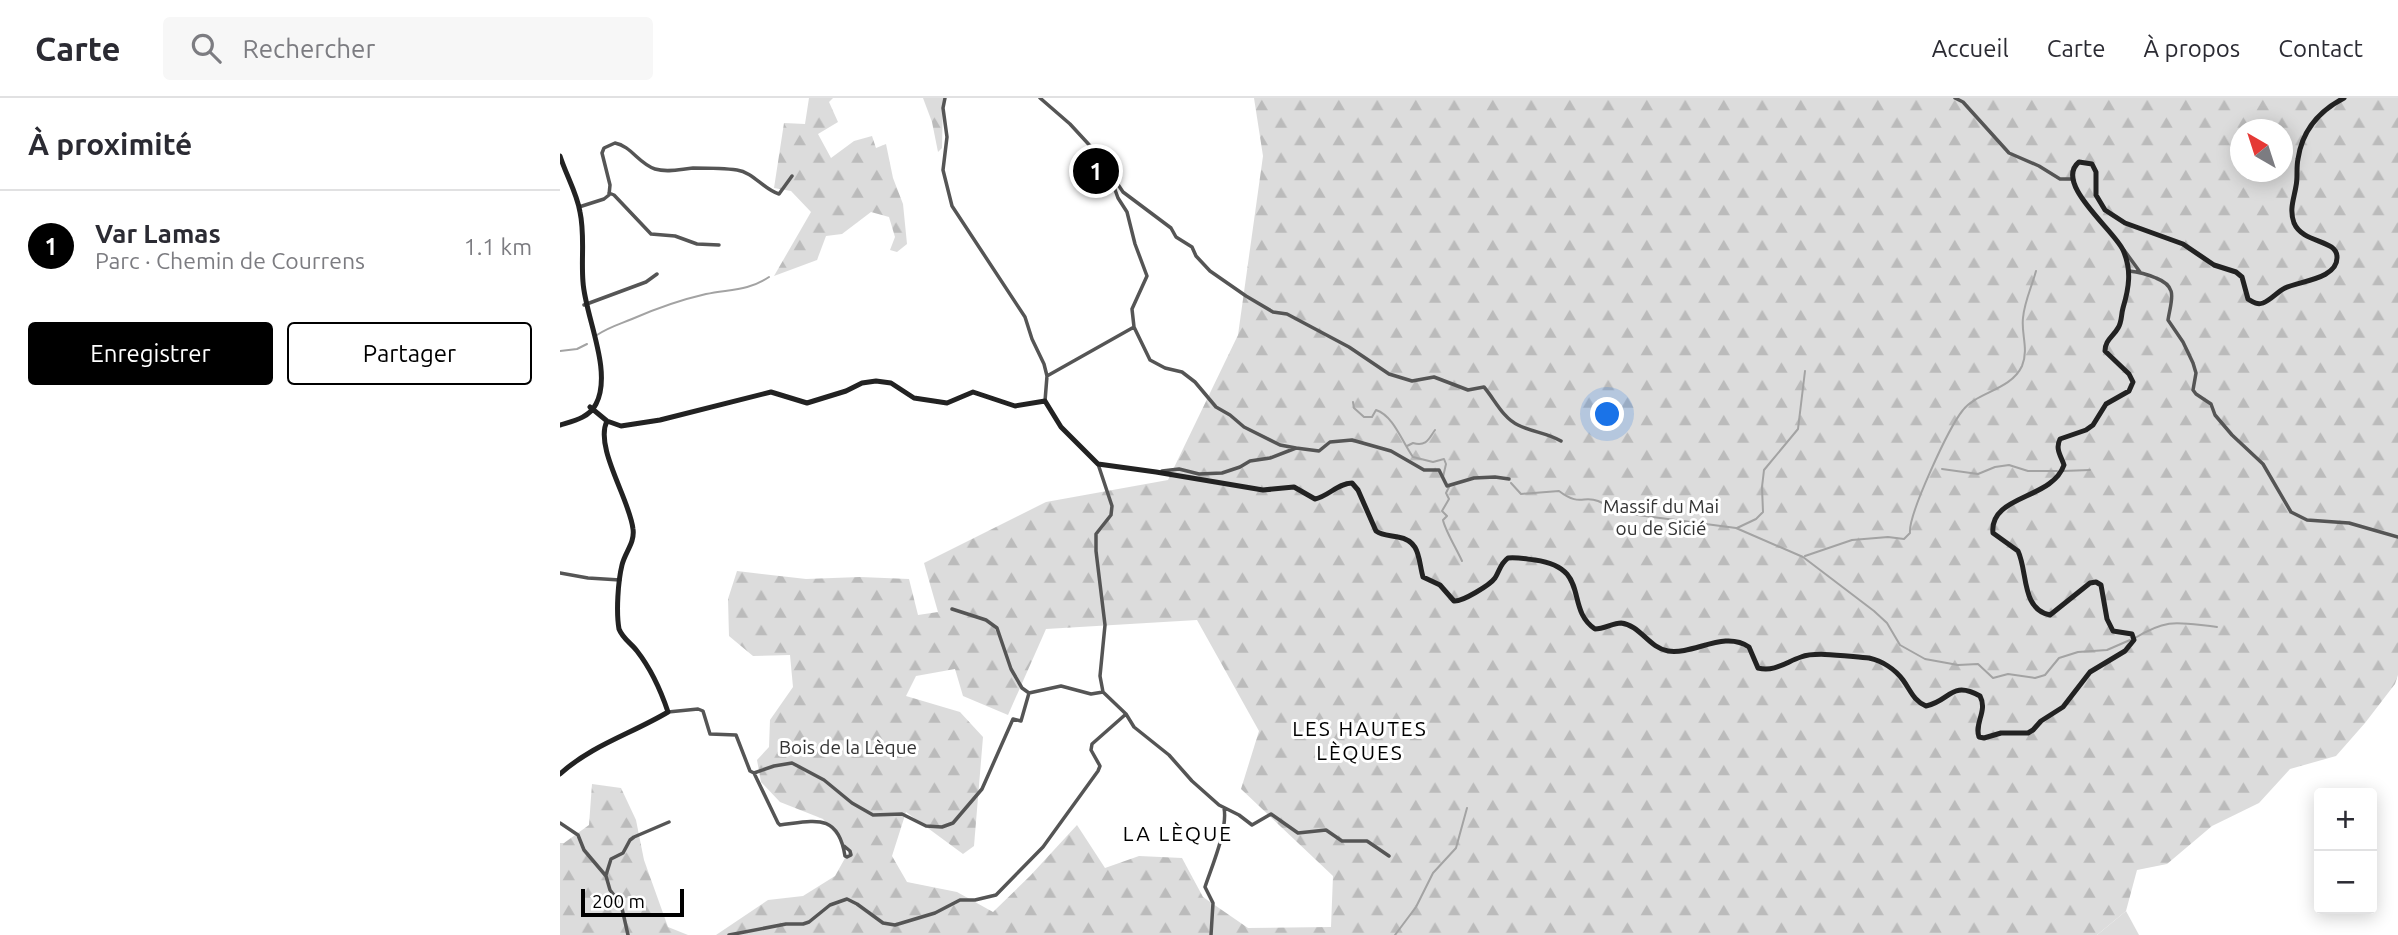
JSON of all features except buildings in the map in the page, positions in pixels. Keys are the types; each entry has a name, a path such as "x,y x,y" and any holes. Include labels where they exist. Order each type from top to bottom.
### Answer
{"street":[{"path":"945,98 943,108 947,136 943,170 952,206 1025,317 1047,376 1045,401 1061,427 1098,464 1112,506 1111,515 1096,534 1105,625 1100,676 1103,692 1126,714 1134,727 1169,755 1192,781 1224,808 1252,825 1271,814 1298,833 1326,830 1342,841 1367,841 1389,856"},
{"path":"1040,98 1058,112 1100,155 1123,192 1171,228 1176,237 1192,247 1202,264 1246,296 1273,312 1287,314 1349,347 1389,374 1412,381 1434,377 1468,390 1484,387 1509,419 1517,425 1561,441"},
{"path":"1955,98 1963,102 2010,153 2060,179 2072,179"},
{"path":"2141,272 2089,208 2072,179 2076,164 2089,162 2096,172 2096,195 2105,209 2125,223 2187,246 2210,263 2239,274 2246,295 2255,303 2262,303 2286,288 2323,275 2333,269 2337,259 2336,252 2326,244 2300,232 2292,216 2291,203 2304,135 2328,107 2344,98"},
{"path":"578,207 604,199 609,193 610,186 602,153 604,148 615,143 628,148 643,164 663,171 705,168 740,170 765,188 779,194 792,176"},
{"path":"560,158 578,207 580,287 597,342 600,362 599,394 592,408 584,416 560,425"},
{"path":"560,167 578,207"},
{"path":"1109,171 1118,198 1127,212 1147,276 1133,305 1133,327 1150,360 1181,372 1195,382 1209,400 1252,431 1280,445 1319,451 1330,442 1352,440 1391,451 1424,470 1439,470 1447,486 1475,478 1509,479"},
{"path":"609,193 651,234 675,236 697,244 719,245"},
{"path":"1098,464 1263,490 1294,487 1315,499 1344,484 1352,483 1358,490 1376,531 1381,535 1399,537 1411,542 1419,555 1423,577 1440,585 1454,601 1462,600 1493,580 1501,564 1508,558 1541,561 1566,572 1586,621 1595,629 1623,624 1633,627 1654,645 1669,652 1737,641 1749,647 1758,668 1766,670 1783,666 1802,656 1878,660 1898,674 1917,702 1926,706 1956,690 1970,691 1980,696 1983,708 1977,729 1979,737 1991,737 2001,733 2028,733 2063,706 2090,672 2125,652 2134,640 2132,634 2113,631 2107,619 2101,584 2096,582 2090,583 2050,615 2041,613 2032,603 2027,591 2018,551 1997,537 1992,526 2001,509 2034,493 2061,474 2064,465 2057,445 2060,439 2086,430 2093,425 2106,404 2129,391 2133,382 2129,374 2105,351 2106,343 2122,321 2122,310 2128,291 2129,271 2122,248"},
{"path":"2129,271 2141,272 2167,282 2170,286 2172,294 2168,320 2193,363 2196,373 2193,390 2211,404 2215,415 2232,435 2263,464 2291,512 2307,520 2349,523 2398,537"},
{"path":"585,304 646,282 657,274"},
{"path":"1047,376 1133,327"},
{"path":"592,408 607,421 621,426 632,425 771,392 807,403 862,383 876,381 891,383 914,398 947,403 973,392 1015,406 1045,401"},
{"path":"607,421 604,432 607,451 634,531 632,544 622,562 619,629 653,676 668,712"},
{"path":"1156,472 1179,469 1199,474 1222,473 1250,461 1296,448"},
{"path":"560,573 621,580"},
{"path":"952,609 986,620 997,628 1011,669 1022,688 1029,693 1061,686 1091,694 1103,692"},
{"path":"754,773 774,765 792,763 824,780 852,803 873,815 902,814 926,826 942,827 953,823 982,789 1013,719 1021,721 1029,693"},
{"path":"560,774 578,758 595,748 668,712 698,709 703,711 710,734 736,736 750,771 754,773 780,825 806,821 822,822 835,829 844,846"},
{"path":"729,935 786,924 803,924 831,905 847,899 883,923 895,925 934,913 960,900 996,895 1042,847 1098,771 1099,763 1090,747 1126,714"},
{"path":"1210,935 1213,902 1205,887 1220,839 1224,808"},
{"path":"560,822 578,835 584,850 606,876 610,890 621,904 628,935"},
{"path":"606,876 611,859 623,853 630,840 669,822"}],"green space":[{"path":"809,98 833,98 829,102 838,122 818,134 831,158 854,141 872,136 876,148 886,144 893,178 903,204 907,244 897,252 890,250 895,237 889,217 871,212 842,234 826,236 817,260 774,276 811,212 791,191 774,188 784,123 805,124"},
{"path":"923,98 943,98 942,148 938,152 932,122"},
{"name":"Massif du Mai ou de Sicié","path":"1254,98 2398,98 2398,675 2395,684 2336,756 2290,769 2259,803 2212,826 2167,864 2137,870 2126,911 2097,935 716,935 768,900 803,896 835,876 849,851 823,819 780,802 761,782 757,760 769,747 770,720 793,687 790,655 753,656 729,636 728,599 737,571 806,579 909,579 918,615 938,612 924,563 1046,502 1168,480 1238,335 1263,156","holes":["1197,620 1259,731 1241,789 1333,876 1331,927 1248,928 1203,897 1182,858 1139,856 1105,868 1077,825 993,912 957,892 907,882 892,856 906,812 963,854 974,846 983,737 960,712 906,696 916,676 955,669 963,696 1008,715 1046,629"]},
{"path":"592,784 621,788 636,820 644,860 668,927 688,935 560,935 560,843 564,843 589,825"},
{"path":"2126,911 2139,935 2097,935"}],"waterway":[{"path":"1805,556 1852,540 1888,537 1904,539 1910,533 1922,491 1963,410 2002,386 2017,374 2022,366 2025,354 2024,312 2036,271"},
{"path":"597,335 669,305 706,294 746,287 769,277"},
{"path":"560,351 577,349 587,344"},
{"path":"1737,528 1756,519 1763,512 1764,470 1798,429 1805,371"},
{"path":"1353,402 1354,408 1364,417 1372,417 1376,410 1388,418 1413,457 1433,462 1444,459 1446,464 1443,477"},
{"path":"1407,446 1425,443 1435,430"},
{"path":"1942,469 1978,474 2009,465 2028,471 2057,471"},
{"path":"2063,471 2090,470"},
{"path":"1511,483 1521,494 1559,491 1577,500 1598,501 1625,514"},
{"path":"1449,487 1446,493 1449,499 1442,511 1447,516 1443,520 1462,561"},
{"path":"1630,514 1736,528 1803,557 1874,611 1887,623 1900,645 1925,659 1958,665 1978,664 1993,678 2008,674 2035,678 2045,675 2059,658 2078,652 2107,650 2130,640"},
{"path":"2135,638 2166,624 2217,627"},
{"path":"1395,935 1416,907 1433,873 1456,848 1467,808"}],"place":[{"name":"Var Lamas","path":"1096,171"}],"district":[{"name":"LES HAUTES LÈQUES","path":"1360,741"},
{"name":"LA LÈQUE","path":"1178,834"}],"park label":[{"name":"Bois de la Lèque","path":"848,747"}]}
